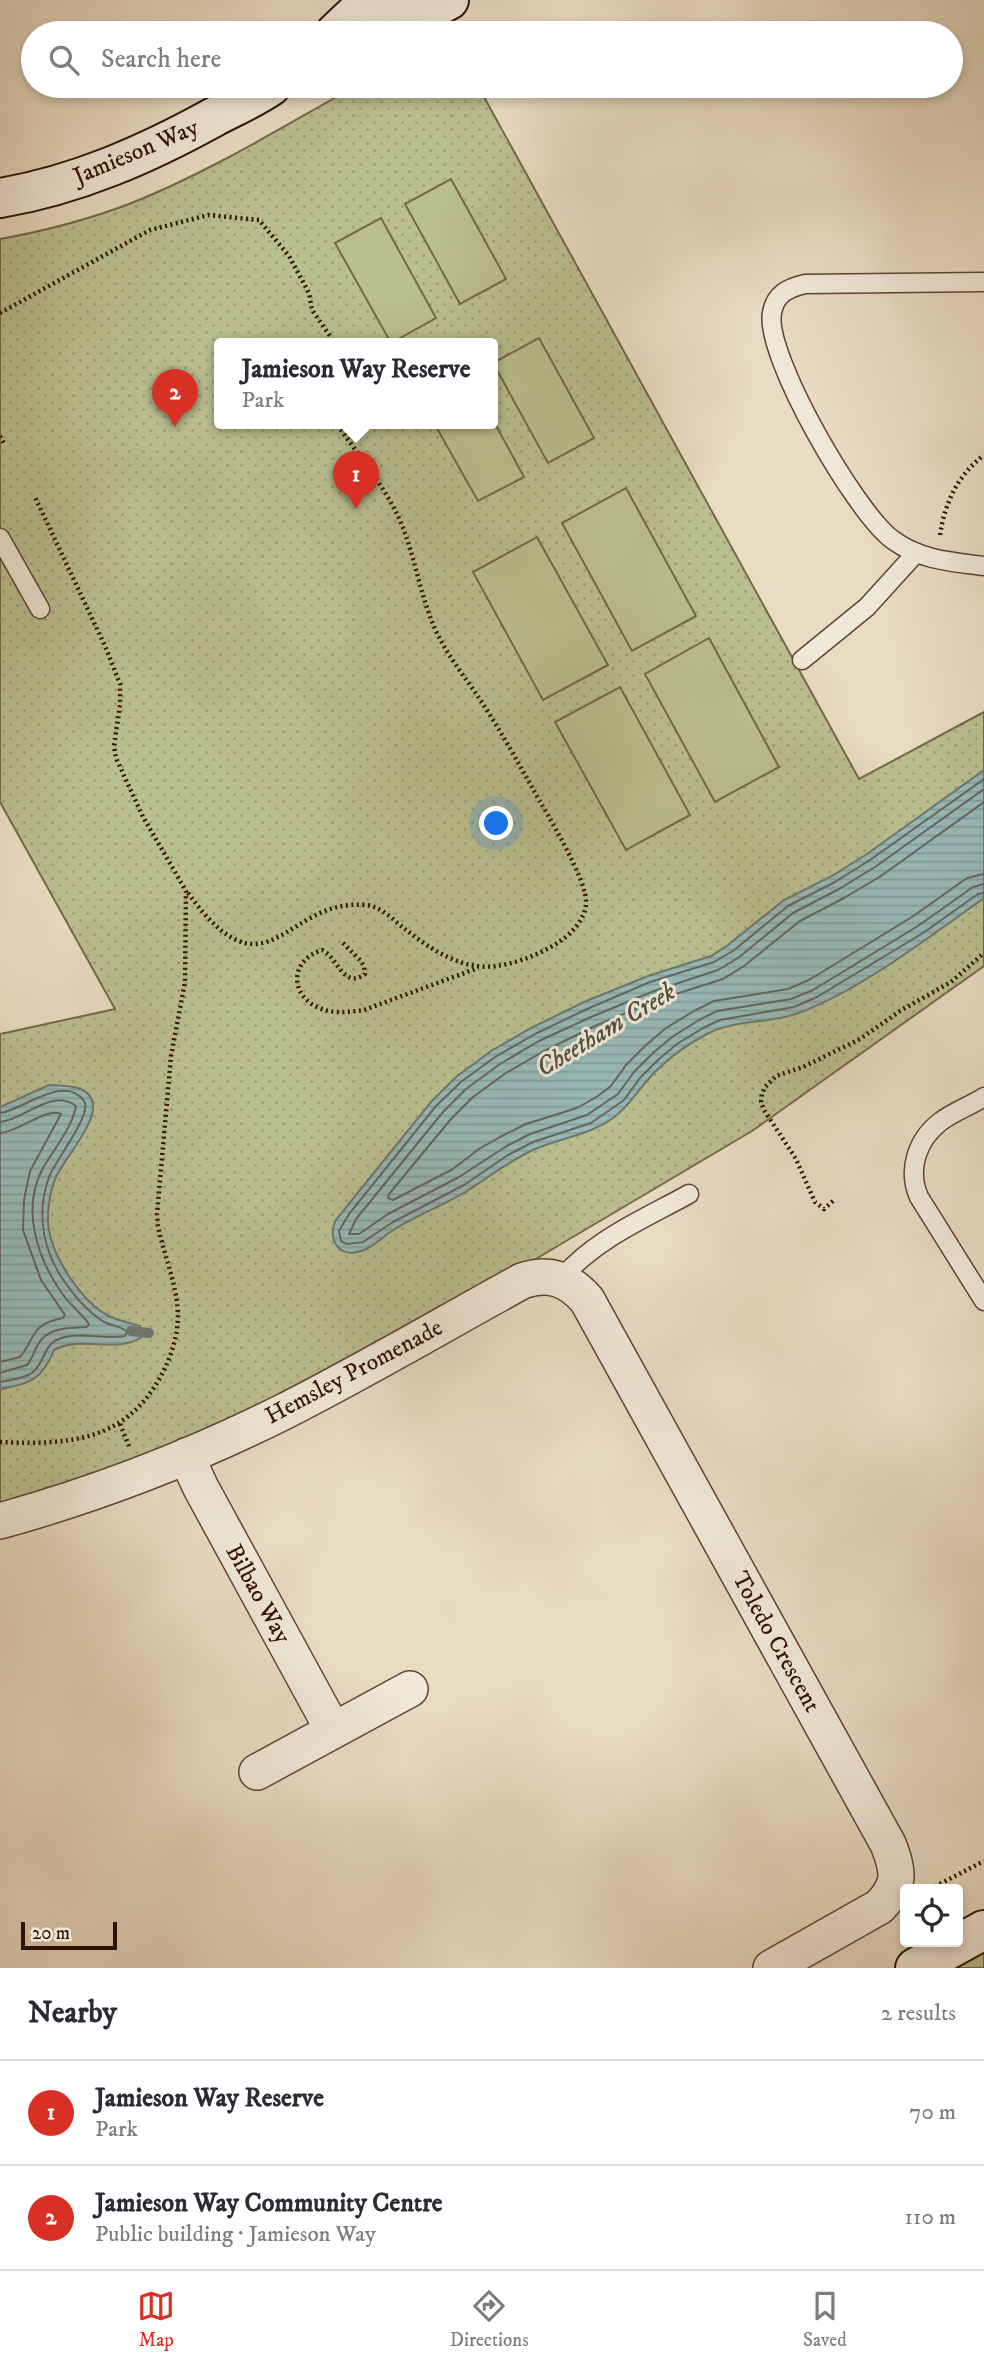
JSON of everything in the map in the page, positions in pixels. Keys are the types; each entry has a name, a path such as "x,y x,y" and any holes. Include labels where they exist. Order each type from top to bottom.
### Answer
{"street":[{"path":"350,21 373,13 399,16 425,12 449,0"},
{"name":"Jamieson Way","path":"0,198 58,185 102,171 180,136 251,98"},
{"name":"Hemsley Promenade","path":"0,1521 65,1502 186,1456 285,1411 522,1281 548,1275 561,1279"},
{"name":"Toledo Crescent","path":"561,1279 586,1300 888,1844 895,1862 897,1879 888,1898 879,1908 771,1968"},
{"name":"Bilbao Way","path":"186,1456 333,1730"},
{"path":"257,1773 410,1689"},
{"path":"915,1968 984,1930"}],"lane":[{"path":"984,282 805,284 785,291 773,307 771,324 773,337 792,386 847,484 882,531 916,554 937,560 984,566"},
{"path":"0,538 40,609"},
{"path":"802,660 867,607 916,554"},
{"path":"984,1097 948,1116 932,1130 923,1143 913,1171 919,1197 984,1301"},
{"path":"561,1279 575,1262 596,1246 689,1194"}],"path":[{"path":"0,313 150,230 208,215 259,220 289,256 309,293 312,310 332,338"},
{"path":"340,429 397,515 410,549 425,605 437,633 503,736 572,861 585,892 586,908 582,919 565,938 521,959 498,966 478,968 364,1010 348,1012 319,1009 303,995 297,980 297,971 308,956 322,950 327,952 347,977 352,979 362,976 365,974 364,966 343,943"},
{"path":"0,436 5,444"},
{"path":"937,560 941,530 952,491 972,464 984,455"},
{"path":"34,495 120,684 114,746 116,758 143,817 186,891 210,920 233,938 261,945 337,908 368,905 387,914 435,950 478,968"},
{"path":"0,1443 71,1440 120,1424 145,1401 158,1382 173,1350 178,1316 176,1296 161,1244 158,1214 171,1056 185,982 186,891"},
{"path":"833,1201 824,1209 815,1202 796,1159 764,1110 761,1102 765,1087 776,1076 803,1067 860,1039 900,1011 951,982 984,953"},
{"path":"940,1884 984,1861"}],"green space":[{"path":"335,98 485,98 859,779 984,712 984,966 752,1131 529,1263 215,1431 0,1508 0,1034 115,1009 0,802 0,239 49,229 129,204 216,164"},
{"path":"451,179 506,279 460,304 405,204"},
{"path":"381,218 436,318 400,338 388,338 335,243"},
{"path":"539,338 594,438 548,463 498,372 498,360"},
{"path":"437,429 498,429 524,477 478,501"},
{"path":"626,488 696,616 632,651 562,523"},
{"path":"537,537 608,665 543,700 473,572"},
{"path":"709,638 779,767 715,802 645,674"},
{"path":"620,687 690,815 626,850 555,722"},
{"path":"984,1949 984,1968 949,1968"}],"water":[{"path":"984,770 984,898 871,976 823,1003 788,1016 718,1029 698,1039 666,1062 622,1110 604,1124 526,1154 458,1196 401,1225 366,1249 350,1253 335,1243 335,1221 431,1102 456,1077 491,1051 584,1002 648,976 711,956 784,900 832,876 867,854"},
{"path":"49,1085 82,1090 91,1098 93,1105 89,1122 60,1169 52,1189 48,1217 52,1242 63,1267 89,1301 109,1316 140,1326 142,1337 121,1344 76,1344 54,1350 40,1374 20,1385 0,1389 0,1107"}],"waterway":[{"name":"Cheetham Creek","path":"131,1331 149,1333"}],"place":[{"name":"Jamieson Way Community Centre","path":"175,427"},
{"name":"Jamieson Way Reserve","path":"356,509"}]}
